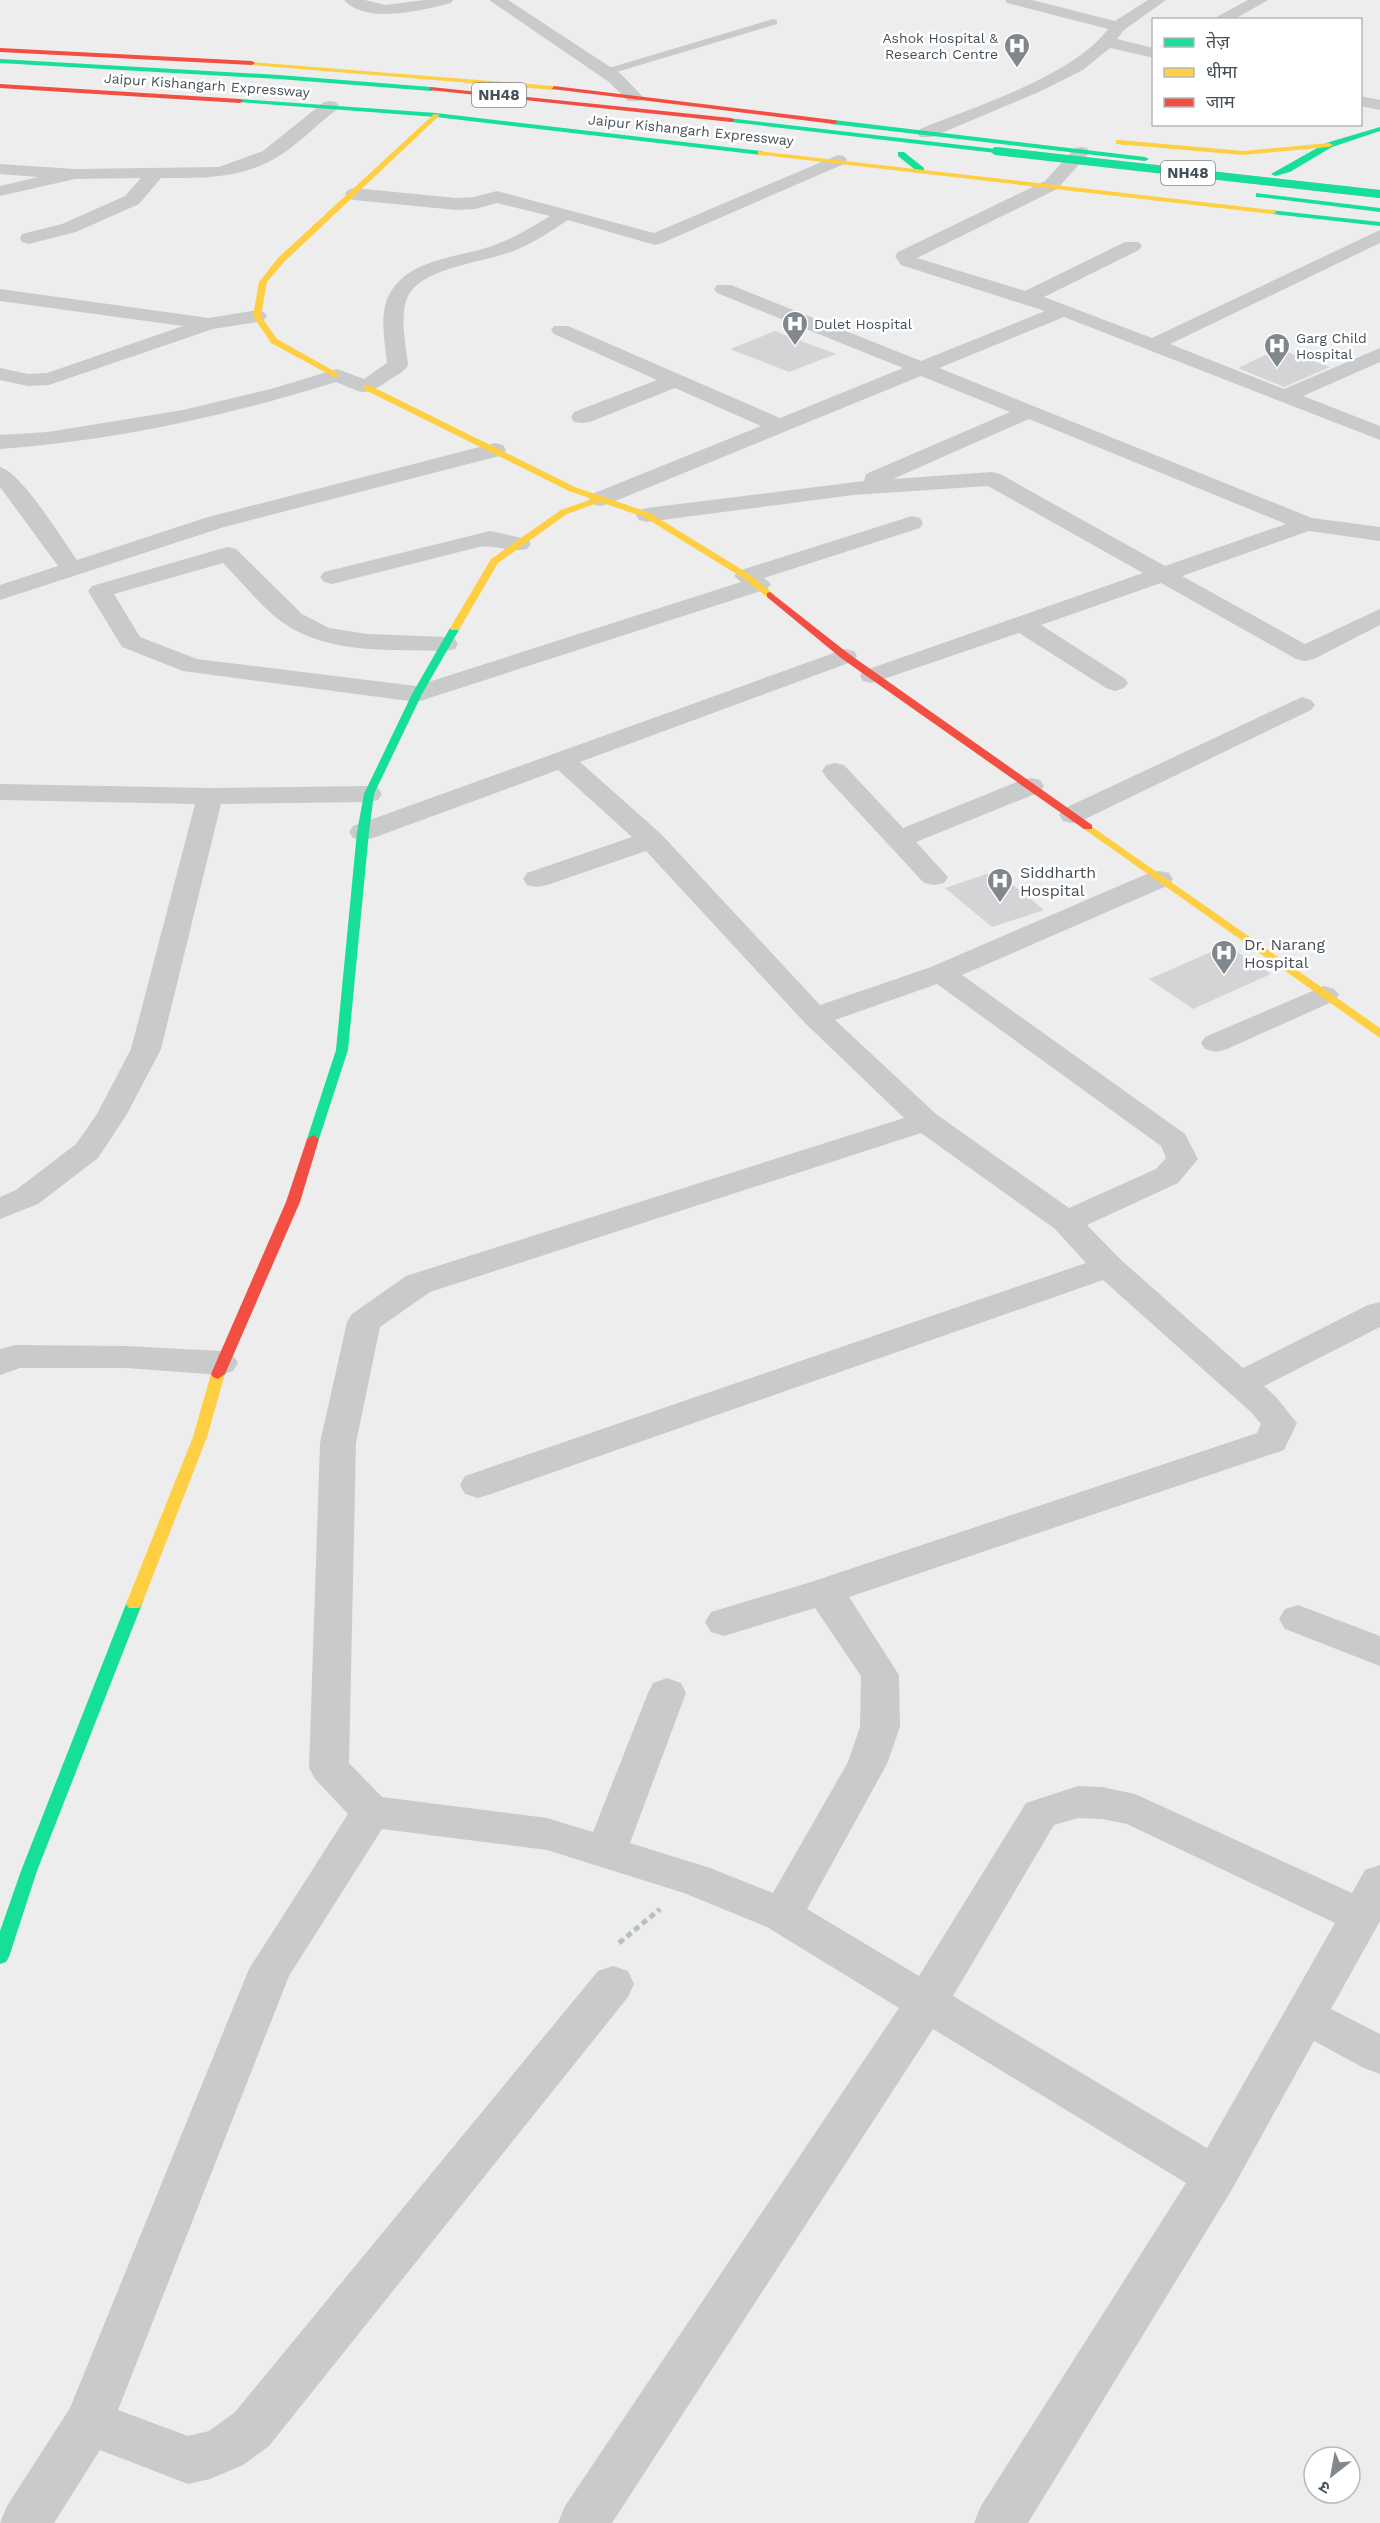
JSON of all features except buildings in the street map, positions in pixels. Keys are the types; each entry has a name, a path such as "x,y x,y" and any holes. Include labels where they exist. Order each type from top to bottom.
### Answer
{"main road":[{"path":"0,50 286,65 518,84 773,116 1380,186"},
{"name":"Jaipur Kishangarh Expressway","path":"0,61 264,75 575,102 909,141 1088,176"},
{"name":"Jaipur Kishangarh Expressway","path":"0,73 261,88 397,99 901,154 993,158 1380,194"},
{"path":"0,86 330,106 436,115 1380,224"},
{"path":"336,375 274,341 256,316 263,282 281,260 436,115"},
{"path":"909,141 980,130 1243,153 1329,145 1380,129"},
{"path":"1275,174 1287,170 1329,145"},
{"path":"901,154 921,170"},
{"path":"1247,194 1380,210"},
{"path":"366,387 572,489 647,515 753,580 872,676 1072,815 1159,879 1378,1029"},
{"path":"0,1957 29,1871 200,1437 221,1363 293,1203 342,1050 363,832 369,794 417,694 494,561 564,512 600,499"}],"street":[{"path":"352,0 364,7 384,10 445,0"},
{"path":"497,0 606,72 634,97"},
{"path":"1013,0 1118,27"},
{"path":"1059,12 1082,0"},
{"path":"926,133 1033,88 1077,66 1107,42 1118,27 1158,0"},
{"path":"1223,18 1260,0"},
{"path":"1107,42 1152,52"},
{"path":"1362,101 1380,105"},
{"path":"0,169 75,174 220,172 269,155 330,106"},
{"path":"1081,152 1051,185 905,256 908,261 1029,297 1155,344 1380,434"},
{"path":"354,194 456,204 496,198 655,238 838,160"},
{"path":"29,238 69,228 132,200 156,172"},
{"path":"0,191 75,174"},
{"path":"0,442 60,437 183,416 277,394 336,375 366,387 398,365 394,335 397,298 408,282 434,268 509,246 566,214"},
{"path":"1155,344 1380,236"},
{"path":"1029,297 1132,246"},
{"path":"724,289 921,366 1307,524 1380,534"},
{"path":"0,295 184,318 209,324"},
{"path":"600,499 921,366 1064,310"},
{"path":"0,374 28,380 49,379 209,324 256,316"},
{"path":"561,330 780,426"},
{"path":"1286,396 1380,354"},
{"path":"582,417 676,380"},
{"path":"853,488 1030,411"},
{"path":"0,592 216,522 495,450"},
{"path":"0,474 18,494 71,568"},
{"path":"647,515 853,488 992,479 1305,654 1380,616"},
{"path":"446,644 367,641 323,634 293,619 228,554 100,591 130,642 192,666 417,694 753,580 912,523"},
{"path":"872,676 1307,524"},
{"path":"332,577 484,539 504,540 519,544"},
{"path":"1022,624 1115,683"},
{"path":"363,832 845,656"},
{"path":"1072,815 1302,705"},
{"path":"562,759 651,840 815,1017 925,1122 1066,1222 1108,1267 1264,1406 1279,1423 1271,1442 823,1592 724,1622"},
{"path":"835,771 934,877"},
{"path":"899,839 1030,786"},
{"path":"0,792 210,796 369,794"},
{"path":"0,1209 27,1197 87,1151 112,1114 146,1049 210,796"},
{"path":"537,879 651,840"},
{"path":"815,1017 941,973 1159,879"},
{"path":"941,973 1174,1142 1182,1159 1167,1176 1066,1222"},
{"path":"1216,1043 1324,994"},
{"path":"925,1122 418,1284 364,1322 338,1443 329,1768 371,1812 548,1834 695,1880 782,1915 1215,2177"},
{"path":"478,1485 1108,1267"},
{"path":"1239,1384 1380,1313"},
{"path":"0,1363 15,1356 35,1356 126,1357 221,1363"},
{"path":"782,1915 867,1764 880,1727 880,1674 823,1592"},
{"path":"1298,1619 1380,1652"},
{"path":"606,1852 668,1693"},
{"path":"583,2523 926,2003 1040,1814 1078,1802 1102,1803 1135,1810 1370,1899 1215,2177 999,2523"},
{"path":"25,2523 89,2424 270,1969 371,1812"},
{"path":"89,2424 188,2460 210,2455 226,2448 252,2428 616,1963"},
{"path":"1305,2016 1380,2055"}],"lane":[{"path":"606,72 773,22"}],"path":[{"path":"616,1963 695,1880"}],"traffic: fast":[{"path":"0,61 279,77 431,89"},
{"path":"240,101 436,115 761,153"},
{"path":"731,120 996,151"},
{"path":"834,122 1145,159"},
{"path":"1275,174 1287,170 1329,145 1380,129"},
{"path":"996,151 1380,194"},
{"path":"901,154 921,170"},
{"path":"1259,195 1380,210"},
{"path":"1273,212 1380,224"},
{"path":"313,1139 342,1050 363,832 369,794 417,694 455,628"},
{"path":"0,1957 29,1871 134,1604"}],"traffic: slow":[{"path":"252,63 554,88"},
{"path":"337,375 274,341 257,316 263,282 281,260 436,115"},
{"path":"1119,142 1243,153 1329,145"},
{"path":"761,153 1273,212"},
{"path":"366,387 572,489 647,515 746,576 770,595"},
{"path":"455,628 494,561 564,512 600,499"},
{"path":"1088,827 1380,1034"},
{"path":"134,1604 200,1437 218,1374"}],"traffic: jam":[{"path":"0,50 252,63"},
{"path":"0,86 240,101"},
{"path":"554,88 834,122"},
{"path":"431,89 731,120"},
{"path":"770,595 845,656 1088,827"},
{"path":"218,1374 293,1202 313,1139"}],"place":[{"name":"Ashok Hospital & Research Centre","path":"1017,69"},
{"name":"Dulet Hospital","path":"795,347"},
{"name":"Garg Child Hospital","path":"1277,369"},
{"name":"Siddharth Hospital","path":"1000,904"},
{"name":"Dr. Narang Hospital","path":"1224,976"}]}
